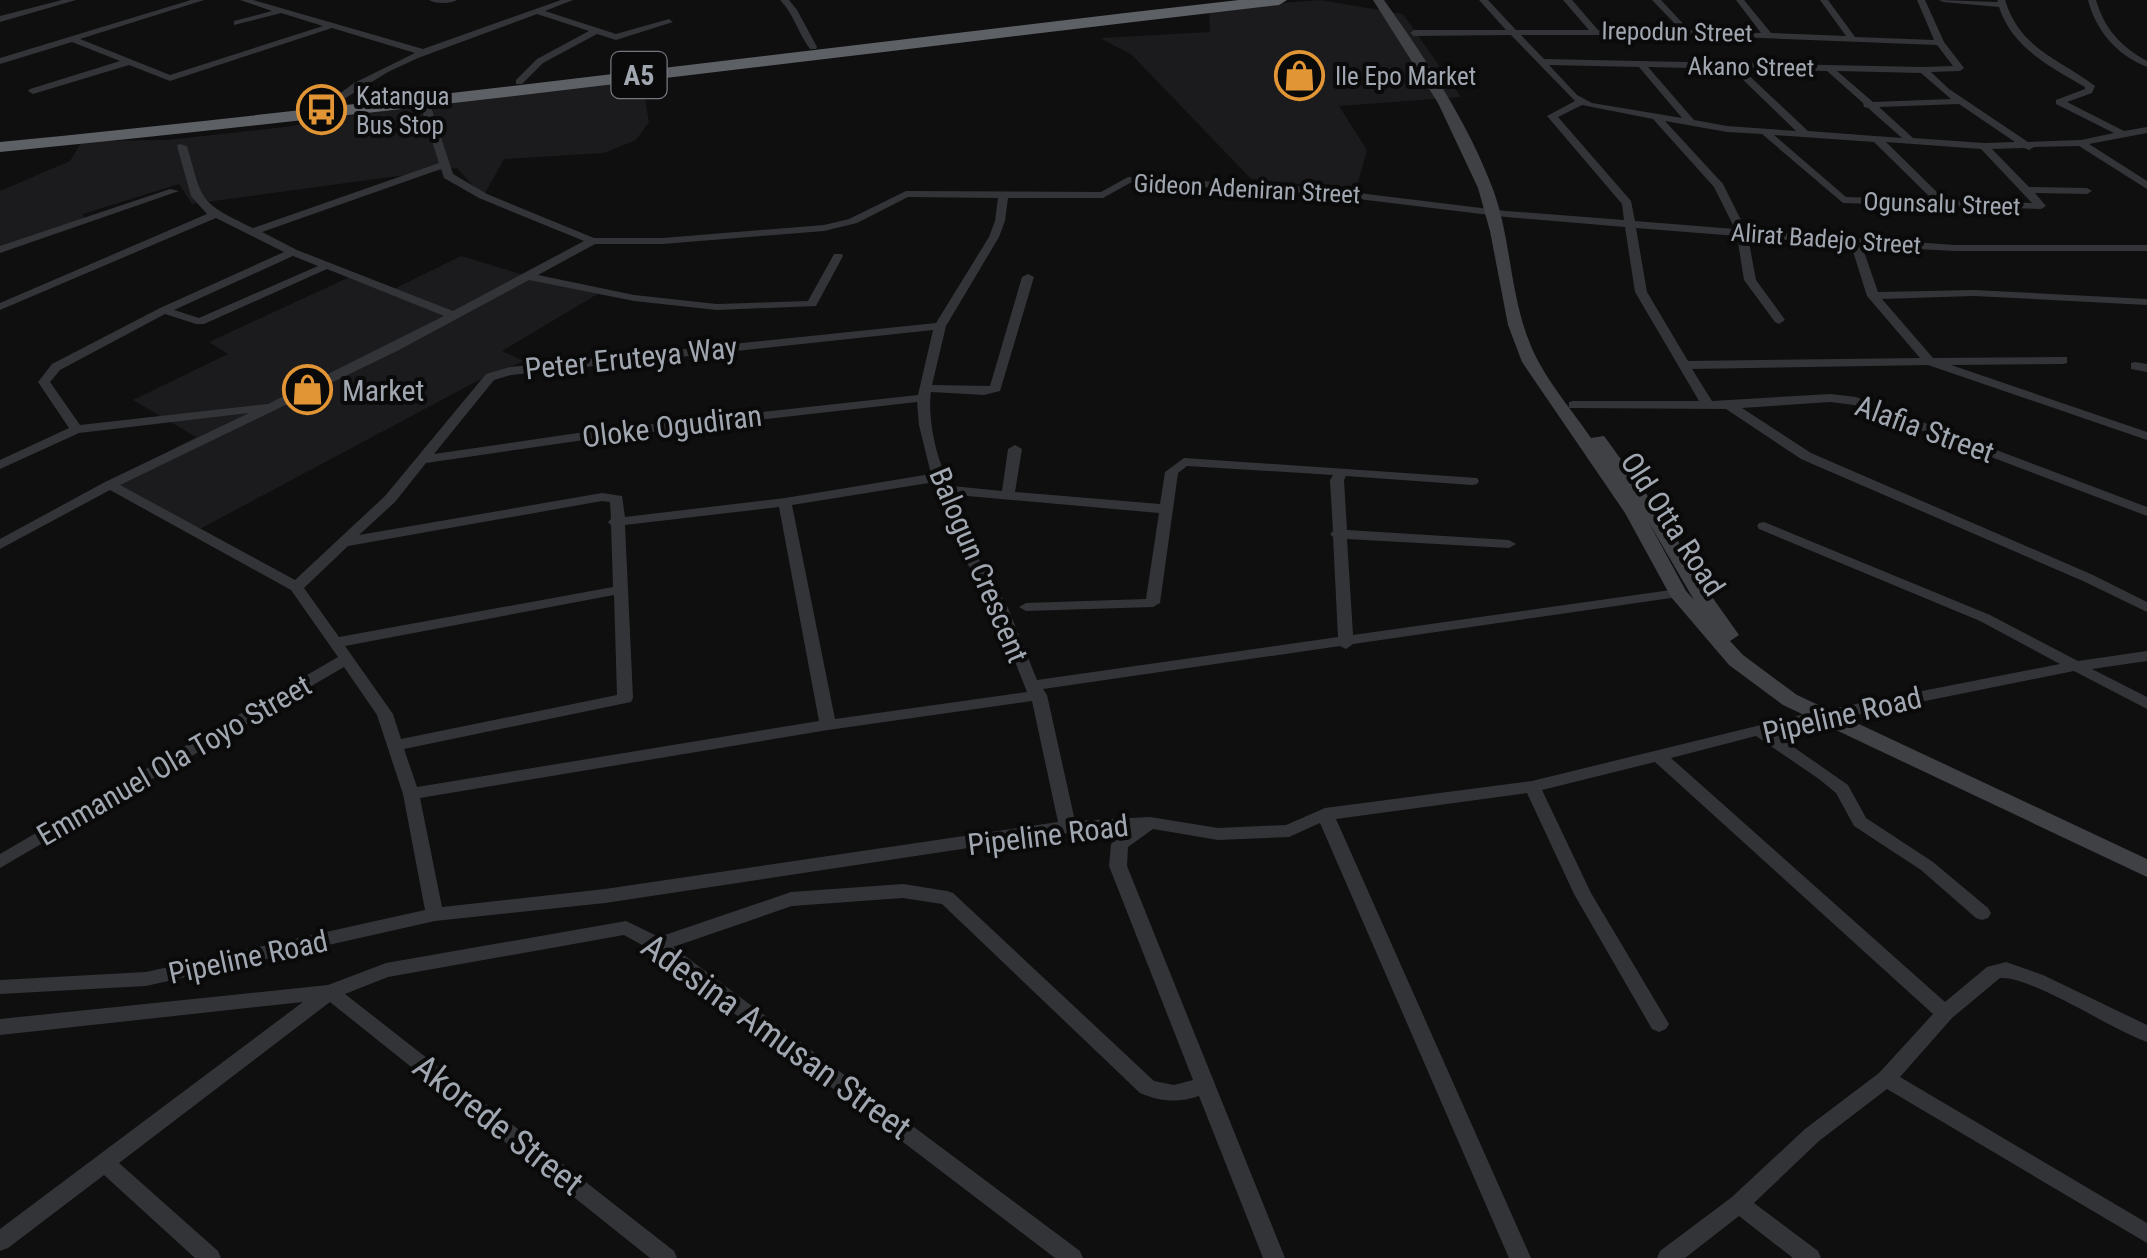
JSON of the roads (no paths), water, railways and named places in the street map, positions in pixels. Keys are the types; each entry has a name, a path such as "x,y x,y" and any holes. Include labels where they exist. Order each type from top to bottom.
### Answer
{"highway":[{"name":"A5","path":"2,148 334,102 1220,0"},
{"name":"A5","path":"2,148 1279,0"}],"main road":[{"name":"Old Otta Road","path":"1378,0 1406,40 1499,212 1517,289 1546,364 1657,521 1730,637 1773,674 1833,715 2147,858"},
{"path":"1390,0 1414,33 1482,159 1499,212"},
{"name":"Old Otta Road","path":"1499,212 1504,282 1520,343 1556,404 1634,513 1678,594 1748,670 2147,869"}],"street":[{"path":"0,19 72,0"},
{"path":"0,61 200,0"},
{"path":"244,0 426,53"},
{"path":"434,0 450,1"},
{"path":"334,102 347,91 426,53 569,0"},
{"path":"784,0 794,8 799,31 813,47"},
{"path":"1483,0 1581,102 1657,118 1766,132 1984,146 2082,143 2147,130"},
{"path":"1566,0 1595,31"},
{"path":"1656,0 1687,32"},
{"path":"1740,0 1767,34"},
{"path":"1824,0 1851,36"},
{"path":"1922,0 1940,43"},
{"path":"1942,0 2002,2 2010,25 2022,40 2044,59 2090,86 2089,90 2059,102 2123,134"},
{"path":"2092,0 2108,36 2130,57 2147,64"},
{"path":"236,24 280,11"},
{"path":"538,12 621,37 670,22"},
{"path":"72,39 161,76 179,76 334,25"},
{"path":"518,82 540,61 596,31"},
{"name":"Irepodun Street","path":"1414,33 1687,32 1851,36 1940,43"},
{"name":"Akano Street","path":"1542,62 1960,68 1940,43"},
{"path":"33,92 128,62"},
{"path":"1642,65 1692,124"},
{"path":"1733,65 1806,135"},
{"path":"1830,68 1909,140"},
{"path":"1923,70 1960,101 2030,147"},
{"path":"424,101 448,176 458,184 592,241"},
{"path":"1867,104 1960,101"},
{"path":"1581,102 1552,116 1615,186 1631,211 1641,292 1707,404"},
{"path":"1657,118 1715,180 1742,234 1750,280 1779,320"},
{"name":"Ogunsalu Street","path":"1766,132 1843,200 2042,206 2028,190"},
{"path":"1876,138 1942,203"},
{"path":"2082,143 2147,186"},
{"path":"182,146 196,196 216,214 293,252 455,316"},
{"path":"1984,146 2028,190 2087,191"},
{"path":"252,232 444,164"},
{"name":"Gideon Adeniran Street","path":"592,241 663,241 824,228 854,221 906,194 1104,195 1128,180 1309,190 1499,212"},
{"path":"0,250 174,191"},
{"name":"Balogun Crescent","path":"1002,196 1000,222 994,237 940,326 924,393 927,440 971,558 1001,608 1035,691 1068,827"},
{"name":"Alirat Badejo Street","path":"1499,212 1956,248 2147,248"},
{"path":"0,307 216,214"},
{"path":"0,546 110,484 455,316 592,241"},
{"path":"1855,242 1873,296 1930,362 2147,436"},
{"path":"76,429 44,382 56,366 164,310 293,252"},
{"path":"527,276 663,302 790,308 812,304 838,256"},
{"path":"164,310 192,322 207,320 326,266"},
{"name":"Oloke Ogudiran","path":"422,460 924,393 996,388 1028,276"},
{"path":"1873,296 1974,293 2147,302"},
{"name":"Peter Eruteya Way","path":"296,588 390,499 490,378 510,371 940,326"},
{"path":"1684,365 2064,360"},
{"name":"Alafia Street","path":"1573,406 1729,405 1830,398 1856,401 2147,512"},
{"path":"1729,405 1806,456 2088,578 2147,608"},
{"path":"0,465 76,429 276,406"},
{"path":"1008,494 1015,449"},
{"path":"1026,607 1153,603 1172,472 1184,462 1472,481"},
{"path":"1341,472 1337,480 1338,534 1346,644"},
{"path":"616,522 785,502 938,477"},
{"path":"110,484 296,588 385,714 411,794 435,914"},
{"path":"948,490 1165,509"},
{"path":"346,542 602,498 617,499 625,698 397,745"},
{"path":"785,502 828,725"},
{"path":"1764,526 1986,618 2147,704"},
{"path":"1338,534 1509,544"},
{"path":"334,643 618,590"},
{"path":"411,794 1035,691 1160,666 1346,644 1678,594"},
{"name":"Pipeline Road","path":"0,987 146,979 435,914 624,894 1068,827 1150,822 1244,835 1289,831 1326,814 1532,787 1833,715 2076,666 2147,656"},
{"name":"Emmanuel Ola Toyo Street","path":"0,862 348,658"},
{"path":"1762,733 1842,790 1860,822 1927,866 1982,913"},
{"path":"1660,758 1945,1013"},
{"path":"1532,787 1583,894 1659,1024"},
{"path":"1326,814 1520,1258"},
{"path":"1150,822 1120,844 1118,866 1274,1258"},
{"path":"658,945 780,902 903,891 934,893 947,898 1147,1087 1161,1093 1185,1092 1201,1086 1204,1079"},
{"name":"Adesina Amusan Street","path":"330,992 386,970 626,928 658,945 1072,1258"},
{"path":"1668,1258 1739,1204 1812,1135 1886,1079 1945,1013 1994,972 2006,969 2147,1034"},
{"path":"0,1027 330,992"},
{"path":"0,1241 330,992"},
{"name":"Akorede Street","path":"330,992 666,1258"},
{"path":"1886,1079 2147,1234"},
{"path":"104,1162 210,1258"},
{"path":"1739,1204 1810,1258"}],"place":[{"name":"Ile Epo Market","path":"1300,76"},
{"name":"Katangua Bus Stop","path":"321,110"},
{"name":"Market","path":"307,390"}]}
